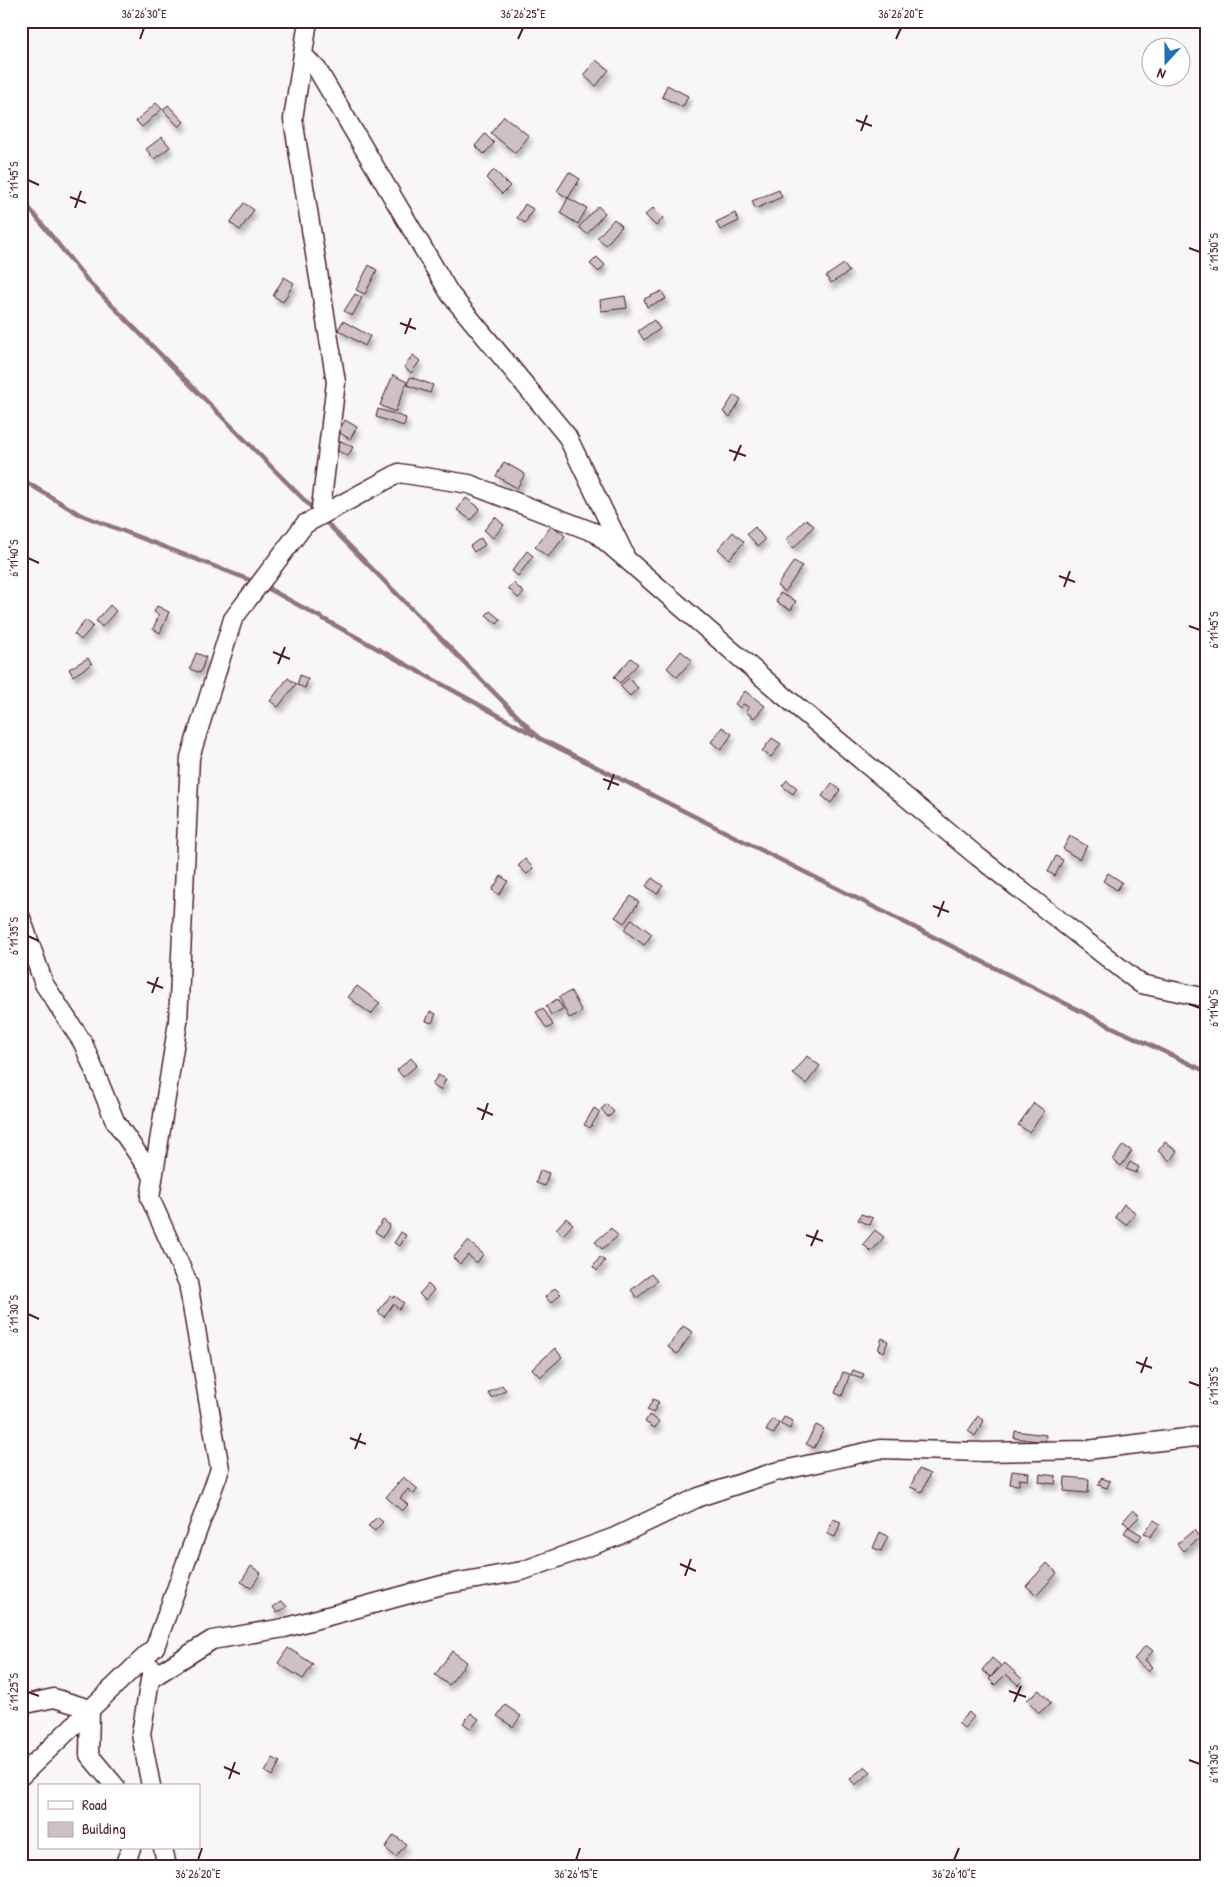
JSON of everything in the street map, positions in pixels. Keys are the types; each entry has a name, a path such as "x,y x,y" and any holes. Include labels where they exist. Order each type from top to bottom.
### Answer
{"street":[{"path":"308,21 293,119 336,382 320,516"},
{"path":"303,55 317,69 450,294 568,436 627,560"},
{"path":"151,1784 141,1734 155,1647 220,1469 188,1283 150,1198 178,1022 190,756 233,619 305,524 399,474 469,484 596,533 790,701 977,856 1141,984 1207,998"},
{"path":"21,918 44,984 83,1043 115,1122 153,1176"},
{"path":"150,1679 212,1640 284,1628 442,1585 522,1571 615,1537 700,1497 775,1472 880,1449 984,1452 1087,1450 1194,1437 1207,1438"},
{"path":"21,1776 155,1647"},
{"path":"21,1705 54,1698 90,1710"},
{"path":"90,1710 89,1755 113,1784"},
{"path":"124,1866 129,1850"},
{"path":"163,1850 167,1866"}],"building":[{"path":"596,60 609,70 596,86 583,75"},
{"path":"667,85 688,96 683,107 662,97"},
{"path":"156,103 162,109 142,127 136,121"},
{"path":"168,105 184,122 179,127 163,110"},
{"path":"504,116 529,136 515,153 491,133"},
{"path":"485,134 494,143 484,154 475,146"},
{"path":"162,137 170,147 154,159 146,149"},
{"path":"494,170 510,186 502,194 486,178"},
{"path":"569,172 580,179 568,198 557,191"},
{"path":"779,190 782,197 755,209 752,201"},
{"path":"568,198 587,208 578,224 560,213"},
{"path":"244,203 254,210 240,230 230,223"},
{"path":"525,204 533,209 525,223 517,218"},
{"path":"598,206 605,213 587,234 579,227"},
{"path":"653,208 663,218 656,226 645,215"},
{"path":"735,213 739,221 720,230 716,222"},
{"path":"614,219 622,226 606,245 597,238"},
{"path":"597,257 605,265 599,272 590,264"},
{"path":"844,264 849,272 831,283 826,276"},
{"path":"369,265 377,270 365,294 356,290"},
{"path":"284,277 294,283 283,302 273,296"},
{"path":"662,291 666,299 647,307 644,299"},
{"path":"355,294 362,298 352,316 344,311"},
{"path":"625,296 627,308 601,311 600,300"},
{"path":"654,320 660,329 644,340 638,331"},
{"path":"343,321 370,336 365,346 338,330"},
{"path":"413,355 420,361 411,373 404,367"},
{"path":"393,375 407,382 395,412 380,405"},
{"path":"410,377 433,385 430,393 407,385"},
{"path":"734,395 741,399 730,417 723,412"},
{"path":"378,409 406,418 404,426 376,417"},
{"path":"345,420 357,427 350,439 338,432"},
{"path":"341,441 353,447 348,456 336,450"},
{"path":"504,462 525,474 517,488 496,476"},
{"path":"466,498 480,508 471,520 457,510"},
{"path":"495,517 504,525 493,538 484,530"},
{"path":"806,519 814,526 794,548 786,540"},
{"path":"552,525 565,536 548,557 535,547"},
{"path":"755,527 765,540 758,546 747,534"},
{"path":"733,532 744,542 729,559 718,549"},
{"path":"481,538 485,545 474,552 470,546"},
{"path":"527,551 533,556 518,576 512,571"},
{"path":"794,561 802,566 785,592 777,586"},
{"path":"514,583 524,593 518,598 508,588"},
{"path":"780,593 796,601 791,610 776,602"},
{"path":"110,605 116,611 102,627 96,621"},
{"path":"157,606 169,612 160,633 153,629 159,615 154,612"},
{"path":"490,611 501,620 497,624 486,615"},
{"path":"86,620 93,626 81,640 74,634"},
{"path":"681,651 692,660 677,677 667,668"},
{"path":"196,653 206,657 200,673 190,669"},
{"path":"88,658 92,664 73,676 69,669"},
{"path":"631,658 638,664 620,683 614,677"},
{"path":"300,675 308,679 305,688 297,685"},
{"path":"288,678 296,684 278,707 270,701"},
{"path":"629,678 638,688 630,696 620,686"},
{"path":"745,691 765,706 754,718 746,712 749,707 743,704 740,708 735,704"},
{"path":"722,727 732,734 721,750 711,742"},
{"path":"772,738 781,744 771,757 762,751"},
{"path":"787,780 797,788 793,794 782,786"},
{"path":"832,783 840,790 831,803 822,796"},
{"path":"1070,836 1087,846 1079,859 1063,849"},
{"path":"1056,856 1063,860 1055,876 1048,872"},
{"path":"525,859 533,868 527,874 518,866"},
{"path":"1108,873 1122,882 1117,890 1103,881"},
{"path":"501,876 508,881 499,895 492,890"},
{"path":"652,878 663,886 657,894 646,886"},
{"path":"631,896 639,902 624,923 615,917"},
{"path":"632,919 652,934 644,945 624,930"},
{"path":"357,986 380,1003 371,1014 348,997"},
{"path":"571,991 582,1012 569,1018 559,997"},
{"path":"557,999 563,1009 551,1015 546,1006"},
{"path":"543,1008 553,1025 547,1029 536,1012"},
{"path":"430,1011 436,1014 432,1023 426,1021"},
{"path":"807,1056 820,1066 806,1084 793,1074"},
{"path":"411,1058 417,1065 403,1077 397,1070"},
{"path":"438,1075 446,1079 440,1090 432,1085"},
{"path":"1034,1103 1045,1111 1029,1132 1018,1125"},
{"path":"607,1104 614,1112 608,1117 601,1109"},
{"path":"594,1108 600,1112 590,1128 584,1125"},
{"path":"1165,1142 1177,1151 1170,1161 1158,1151"},
{"path":"1123,1145 1132,1151 1121,1166 1113,1160"},
{"path":"1130,1162 1139,1167 1136,1173 1126,1169"},
{"path":"540,1170 549,1173 545,1186 536,1183"},
{"path":"1124,1204 1136,1213 1126,1225 1115,1217"},
{"path":"861,1214 873,1218 870,1225 858,1220"},
{"path":"566,1218 573,1224 563,1235 556,1229"},
{"path":"383,1220 390,1225 383,1237 375,1232"},
{"path":"611,1228 618,1236 602,1249 595,1242"},
{"path":"875,1230 884,1237 871,1252 863,1244"},
{"path":"401,1232 406,1235 400,1246 394,1243"},
{"path":"468,1241 483,1254 477,1263 468,1255 460,1264 453,1258"},
{"path":"600,1257 605,1261 597,1271 593,1267"},
{"path":"651,1274 657,1281 637,1298 631,1290"},
{"path":"428,1284 434,1290 425,1300 419,1294"},
{"path":"555,1288 561,1294 551,1303 545,1297"},
{"path":"390,1296 393,1298 395,1296 404,1303 399,1309 393,1304 384,1317 378,1312"},
{"path":"683,1326 693,1332 677,1354 668,1347"},
{"path":"882,1338 888,1341 884,1352 878,1350"},
{"path":"555,1348 562,1357 540,1377 532,1369"},
{"path":"853,1370 864,1374 862,1379 851,1375"},
{"path":"843,1372 850,1374 842,1396 835,1393"},
{"path":"502,1385 506,1390 492,1398 488,1393"},
{"path":"653,1399 659,1402 653,1413 647,1410"},
{"path":"649,1415 659,1421 655,1428 645,1422"},
{"path":"978,1416 984,1421 975,1436 968,1431"},
{"path":"784,1417 793,1421 790,1429 780,1424"},
{"path":"772,1419 779,1423 774,1434 766,1431"},
{"path":"816,1425 824,1429 814,1448 806,1444"},
{"path":"1015,1431 1046,1435 1045,1442 1014,1438"},
{"path":"919,1469 930,1474 922,1492 910,1487"},
{"path":"1012,1471 1029,1473 1028,1480 1019,1479 1019,1485 1010,1484"},
{"path":"1040,1474 1056,1476 1055,1484 1039,1482"},
{"path":"403,1477 418,1489 414,1494 408,1489 400,1498 408,1505 402,1511 386,1497"},
{"path":"1065,1477 1089,1479 1088,1493 1064,1491"},
{"path":"1101,1478 1110,1481 1107,1488 1098,1485"},
{"path":"1133,1510 1140,1516 1129,1527 1123,1521"},
{"path":"377,1517 383,1522 375,1531 368,1526"},
{"path":"833,1519 841,1522 835,1537 827,1534"},
{"path":"1154,1520 1160,1524 1150,1537 1144,1533"},
{"path":"1128,1527 1142,1535 1138,1541 1124,1533"},
{"path":"1194,1530 1200,1538 1183,1551 1177,1544"},
{"path":"880,1532 888,1536 881,1551 873,1548"},
{"path":"1047,1563 1057,1573 1037,1595 1026,1586"},
{"path":"251,1566 261,1573 251,1588 241,1582"},
{"path":"282,1601 287,1607 277,1613 273,1607"},
{"path":"1146,1645 1153,1651 1145,1660 1152,1667 1148,1671 1134,1659"},
{"path":"288,1648 313,1664 303,1679 278,1663"},
{"path":"452,1651 467,1662 449,1685 435,1675"},
{"path":"992,1658 1000,1665 991,1677 982,1670"},
{"path":"1005,1663 1023,1680 1018,1685 1006,1674 995,1685 989,1679"},
{"path":"1039,1690 1051,1703 1039,1713 1027,1700"},
{"path":"505,1705 521,1716 513,1727 497,1716"},
{"path":"969,1712 974,1717 964,1728 958,1723"},
{"path":"471,1713 479,1719 471,1729 463,1723"},
{"path":"273,1758 280,1762 272,1776 265,1772"},
{"path":"865,1766 871,1772 855,1785 850,1779"},
{"path":"394,1835 406,1844 396,1857 385,1848"}],"waterway":[{"path":"21,198 87,280 316,512"},
{"path":"21,479 79,514 255,582"},
{"path":"323,519 539,738 1112,1027 1207,1072"},
{"path":"262,585 534,735"}]}
